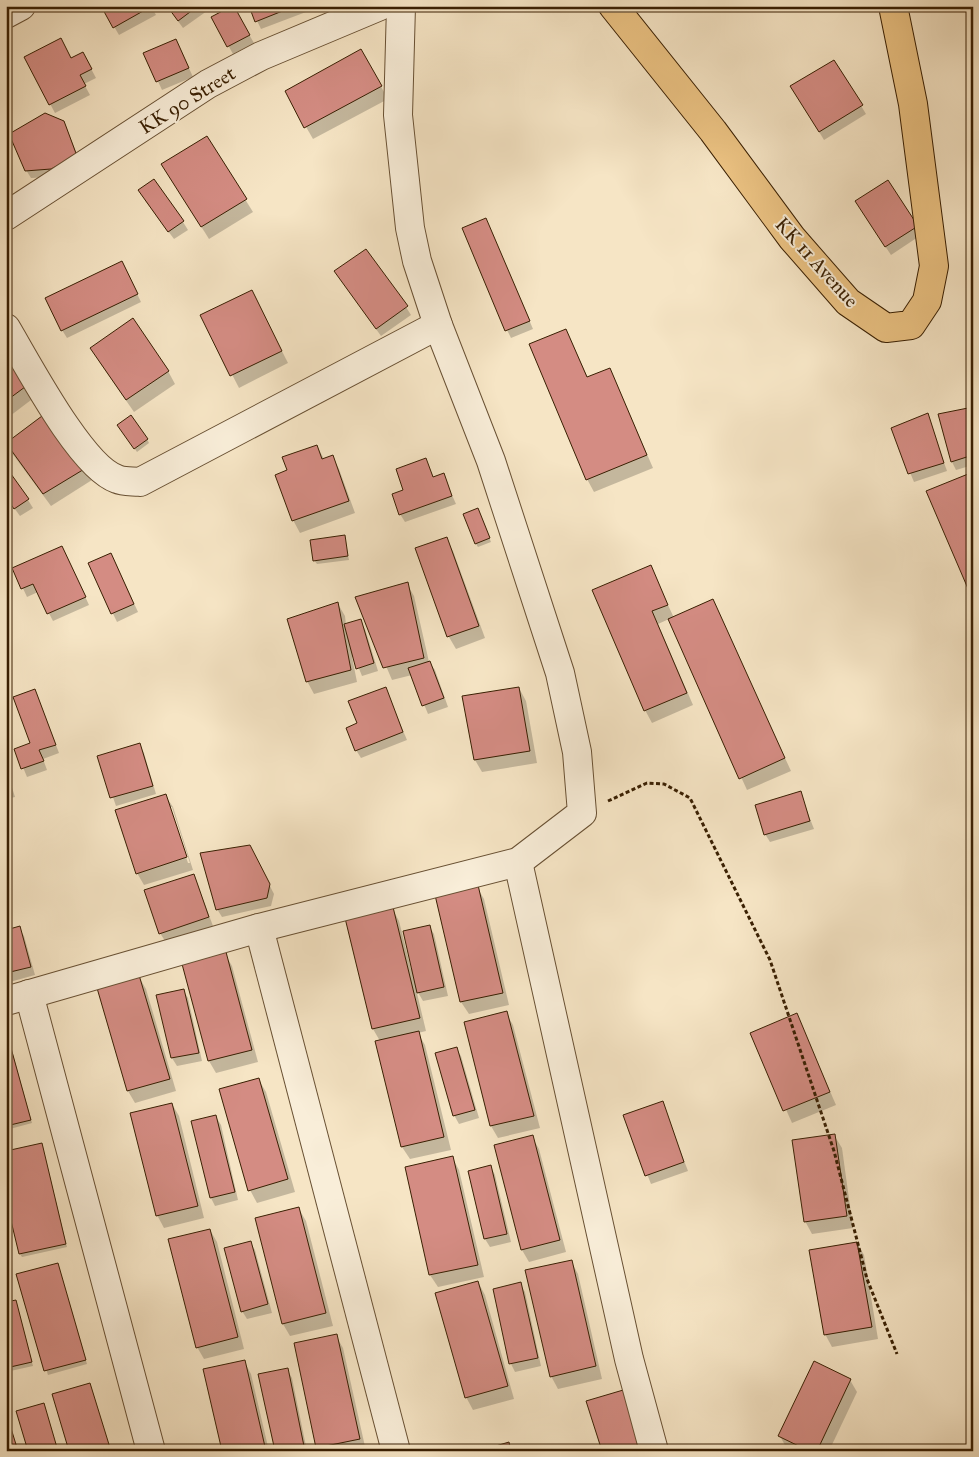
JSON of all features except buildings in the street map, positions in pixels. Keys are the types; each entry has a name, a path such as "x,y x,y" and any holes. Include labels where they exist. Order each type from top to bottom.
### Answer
{"main road":[{"name":"KK 11 Avenue","path":"613,6 713,132 792,238 848,302 886,328 911,325 927,301 934,266 913,104 893,6"}],"street":[{"path":"6,14 21,6"},
{"path":"152,1451 18,998 259,928 518,862 582,813 577,752 560,673 491,461 438,325 417,261 410,228 398,115 382,7"},
{"name":"KK 90 Street","path":"6,216 208,84 262,56 382,7"},
{"path":"6,328 70,432 97,466 117,479 140,482 438,325"},
{"path":"518,862 628,1359 654,1451"},
{"path":"259,928 396,1451"}],"path":[{"path":"582,813 647,783 664,784 690,798 770,960 834,1151 868,1279 897,1354"}]}
